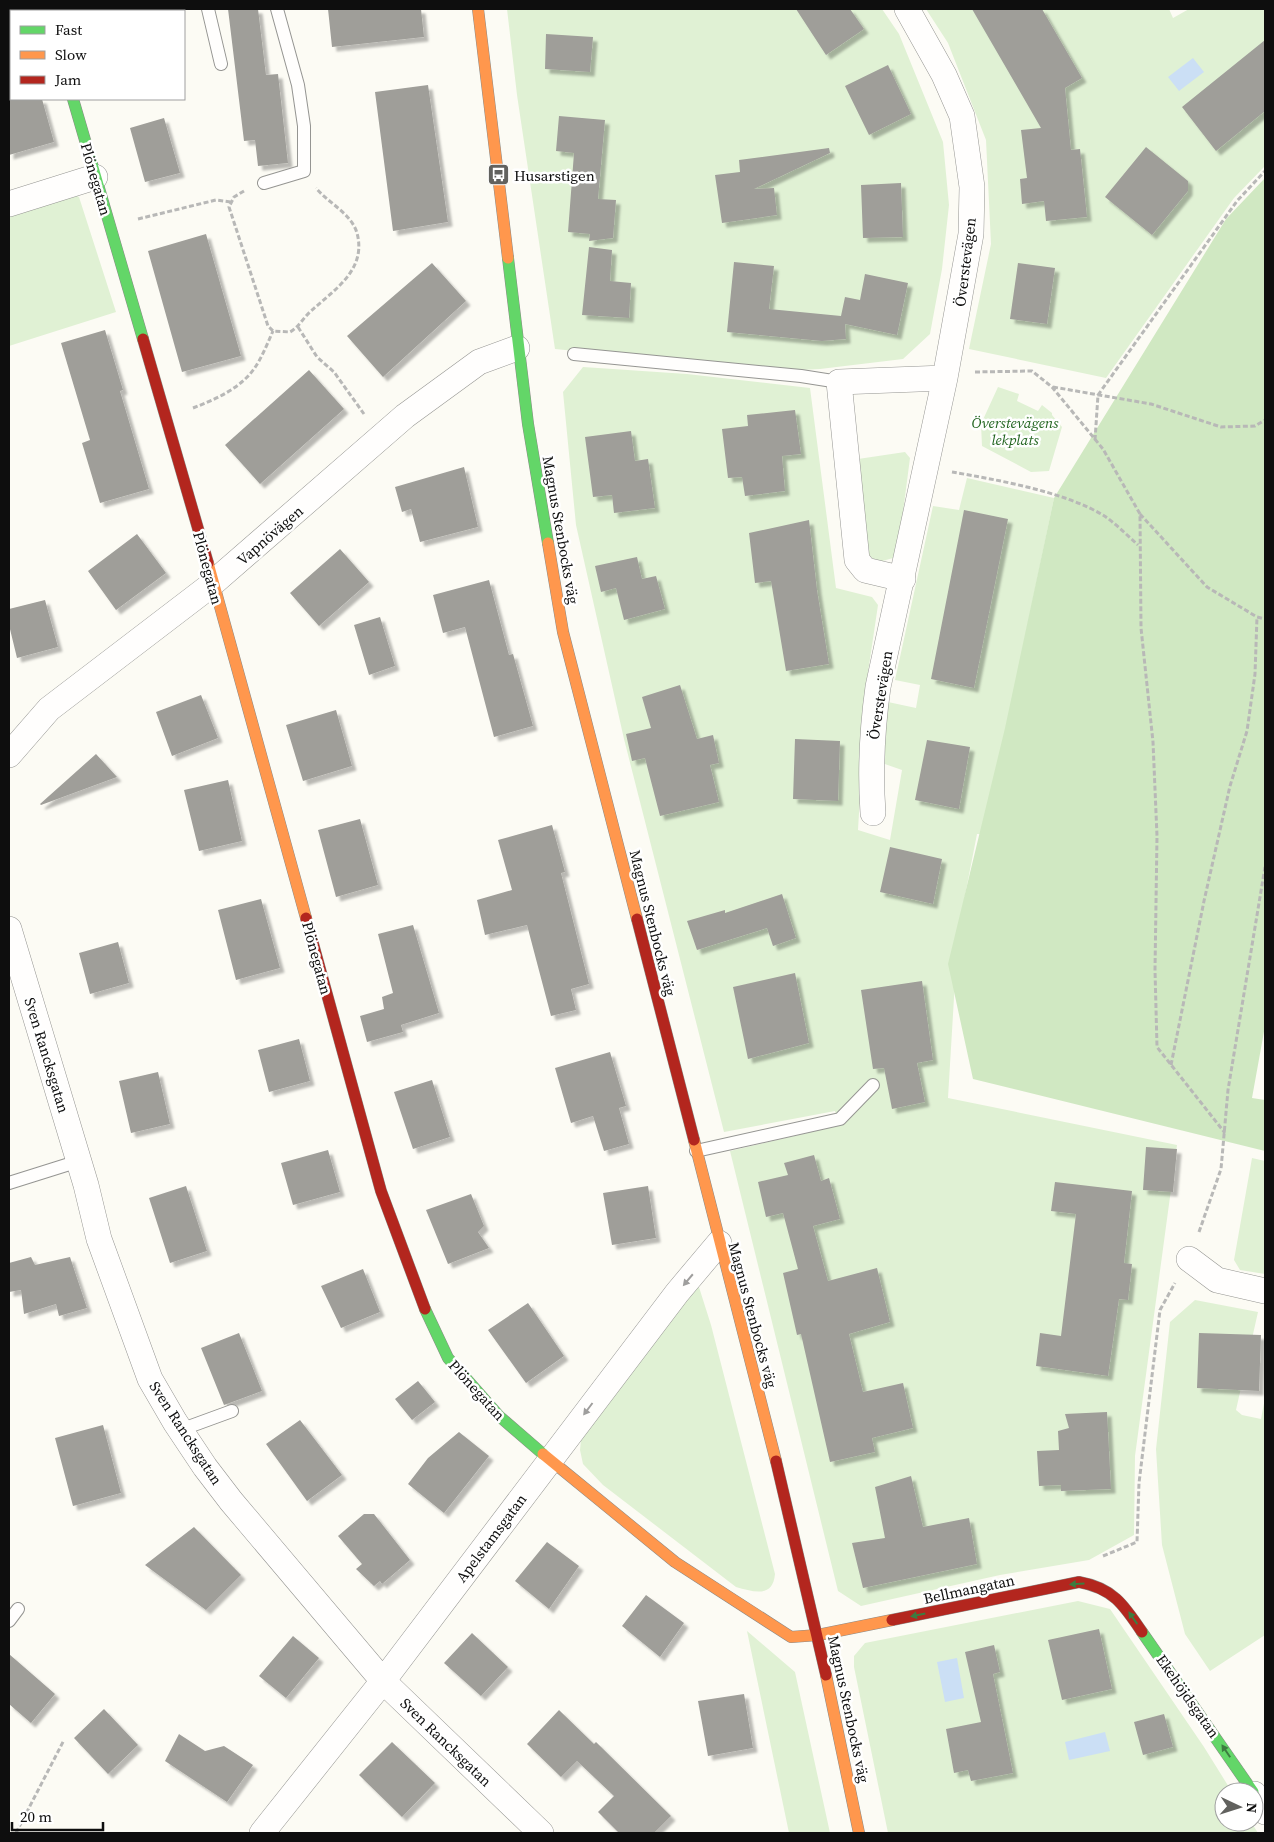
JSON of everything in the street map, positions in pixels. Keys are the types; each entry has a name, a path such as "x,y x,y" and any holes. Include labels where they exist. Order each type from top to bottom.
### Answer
{"street":[{"name":"Magnus Stenbocks väg","path":"478,9 517,348 530,442 563,632 789,1511 818,1635 859,1833"},
{"name":"Överstevägen","path":"873,814 871,776 876,700 945,378 971,234 972,187 962,116 944,75 907,9"},
{"name":"Plönegatan","path":"73,100 311,932 381,1191 404,1260 448,1358 499,1416 549,1460 675,1562 791,1637 818,1635"},
{"path":"9,204 95,177"},
{"name":"Vapnövägen","path":"9,755 49,710 212,584 405,416 479,362 517,348"},
{"path":"903,579 865,570 857,560 839,382 945,378"},
{"name":"Sven Rancksgatan","path":"9,929 79,1161 99,1238 132,1334 150,1379 180,1430 231,1501 383,1681 541,1833"},
{"name":"Apelstamsgatan","path":"262,1833 383,1681 671,1300 719,1243"},
{"path":"1189,1259 1217,1280 1265,1291"},
{"name":"Bellmangatan","path":"818,1635 1079,1582 1096,1585 1121,1601"},
{"name":"Ekehöjdsgatan","path":"1121,1601 1245,1782"}],"lane":[{"path":"208,9 221,64"},
{"path":"264,183 304,171 304,126 298,84 276,9"},
{"path":"574,354 801,376 839,382"},
{"path":"696,1151 840,1119 873,1085"},
{"path":"9,1184 79,1161"},
{"path":"180,1430 232,1411"},
{"path":"9,1621 18,1609"}],"path":[{"path":"264,183 248,188 234,197 229,208 268,326 273,330 290,332 298,328 301,320 346,281 354,268 358,249 356,233 349,220 318,190 304,171"},
{"path":"1095,441 1098,395 1237,201 1265,171"},
{"path":"136,220 216,200 232,202"},
{"path":"298,328 317,357 334,372 366,417"},
{"path":"189,410 220,397 244,380 256,366 273,330"},
{"path":"969,372 984,374 1032,371 1052,387 1103,450 1140,514 1207,586 1257,617 1265,619"},
{"path":"1052,387 1151,404 1221,427 1255,426 1265,420"},
{"path":"948,471 983,477 1076,502 1107,517 1138,545"},
{"path":"1140,514 1138,545 1141,628 1153,742 1157,836 1157,1047 1225,1134"},
{"path":"1171,1066 1204,901 1230,786 1247,731 1255,674 1257,617"},
{"path":"1095,1560 1138,1542 1139,1484 1160,1310 1189,1259 1221,1169 1228,1090 1265,868"},
{"path":"16,1833 64,1740"}],"green space":[{"path":"507,9 882,9 899,34 943,142 949,205 942,269 930,334 903,359 820,369 779,371 555,349 517,95"},
{"path":"926,9 1169,9 1173,18 1189,9 1265,9 1265,166 1234,198 1106,378 969,349 991,244 986,140 948,43"},
{"path":"1265,178 1265,1026 1252,1098 1265,1100 1265,1151 973,1079 948,964 1005,728 1054,498 1226,219"},
{"path":"75,195 79,197 116,312 9,346 9,216"},
{"path":"583,367 687,374 810,388 836,588 872,597 878,605 867,679 858,830 890,840 902,770 879,762 888,702 916,708 920,685 895,680 933,506 959,510 967,478 1054,498 984,834 977,834 958,931 948,1098 1177,1145 1135,1456 1134,1535 1089,1560 1000,1575 861,1606 838,1591 730,1151 837,1126 835,1111 724,1132 624,739 576,525 563,392"},
{"name":"Överstevägens lekplats","path":"998,387 1019,394 1017,401 1038,411 1042,405 1052,413 1062,427 1049,471 1031,472 982,446 981,424"},
{"path":"905,452 910,458 899,543 893,558 879,562 869,556 858,459"},
{"path":"1252,1158 1265,1161 1265,1274 1240,1270 1234,1260"},
{"path":"698,1284 711,1325 775,1574 771,1587 767,1590 756,1591 736,1587 603,1485 583,1464 580,1450 581,1440"},
{"path":"1195,1300 1258,1312 1236,1410 1242,1415 1261,1419 1265,1398 1265,1635 1210,1671 1185,1634 1162,1545 1156,1449 1170,1322"},
{"path":"1078,1601 1110,1609 1226,1782 1214,1782 1214,1832 1258,1833 888,1833 854,1667 854,1656 865,1643"},
{"path":"747,1631 795,1672 830,1833 789,1833"}],"water":[{"path":"1193,58 1204,72 1179,91 1168,77"},
{"path":"957,1658 964,1698 945,1702 937,1662"},
{"path":"1105,1732 1110,1751 1069,1760 1065,1742"}],"building":[{"path":"228,9 258,9 266,75 278,74 288,163 258,166 255,140 244,141"},
{"path":"328,9 421,9 424,37 332,47"},
{"path":"796,9 850,9 864,29 826,55"},
{"path":"972,9 1042,9 1082,78 1065,88 1071,150 1080,149 1087,217 1046,221 1044,201 1022,204 1020,179 1027,178 1021,130 1041,128"},
{"path":"546,34 593,37 590,72 545,69"},
{"path":"1265,40 1265,111 1216,151 1182,107"},
{"path":"888,65 911,114 869,135 845,86"},
{"path":"428,85 448,222 393,231 375,92"},
{"path":"9,99 42,100 54,142 9,155"},
{"path":"559,116 605,120 598,199 616,200 613,238 589,241 590,234 568,232 574,153 556,151"},
{"path":"164,118 180,173 145,182 130,128"},
{"path":"1146,147 1188,181 1188,191 1152,235 1105,197"},
{"path":"829,148 830,153 754,189 774,188 777,215 722,223 715,175 740,172 739,160"},
{"path":"901,183 903,237 863,238 861,185"},
{"path":"206,234 241,356 182,372 148,251"},
{"path":"589,247 612,250 610,281 631,283 629,318 582,315"},
{"path":"734,262 774,266 769,309 841,316 845,297 860,300 865,274 908,283 897,335 845,324 846,339 822,341 727,332"},
{"path":"432,263 466,301 383,377 347,336"},
{"path":"1018,263 1055,268 1047,324 1010,319"},
{"path":"105,330 123,390 120,391 149,489 100,503 82,443 90,440 61,343"},
{"path":"309,370 344,409 260,484 225,445"},
{"path":"795,410 801,454 782,456 785,491 745,496 742,477 728,478 722,429 748,426 747,415"},
{"path":"631,431 635,461 648,459 655,508 614,513 612,495 593,497 585,437"},
{"path":"464,467 478,527 420,542 411,509 402,512 395,487"},
{"path":"964,510 1008,519 974,688 931,679"},
{"path":"809,520 817,590 829,664 786,671 771,581 755,583 749,533"},
{"path":"137,534 166,573 116,610 88,571"},
{"path":"340,549 369,582 319,626 290,593"},
{"path":"637,557 642,579 656,576 665,609 624,620 616,588 601,592 595,566"},
{"path":"489,580 509,655 513,654 533,726 494,737 465,627 443,633 433,595"},
{"path":"45,600 58,647 17,658 9,625 9,609"},
{"path":"380,617 395,666 369,675 354,625"},
{"path":"680,685 697,739 713,735 719,763 710,765 719,802 660,816 645,758 632,761 626,734 651,728 642,697"},
{"path":"201,695 218,738 172,756 156,712"},
{"path":"336,710 352,766 303,781 286,725"},
{"path":"795,739 840,741 838,801 793,799"},
{"path":"927,740 970,747 959,809 915,800"},
{"path":"96,754 117,777 40,804"},
{"path":"228,780 242,841 199,851 184,790"},
{"path":"360,819 378,885 336,897 318,830"},
{"path":"552,825 565,872 561,873 589,984 571,989 576,1010 551,1016 527,925 485,935 477,900 512,890 498,840"},
{"path":"890,847 942,859 933,904 880,892"},
{"path":"782,894 796,938 773,946 767,928 697,950 687,921 725,910 725,913"},
{"path":"261,899 280,968 236,980 218,910"},
{"path":"413,925 439,1013 401,1025 403,1032 367,1042 360,1016 384,1009 382,997 393,993 378,934"},
{"path":"118,942 129,983 90,994 79,953"},
{"path":"795,973 809,1043 748,1059 733,987"},
{"path":"922,981 933,1060 917,1063 925,1102 892,1109 884,1068 873,1069 861,990"},
{"path":"299,1039 310,1081 269,1092 258,1050"},
{"path":"610,1052 626,1106 619,1108 629,1144 604,1151 593,1116 571,1123 555,1068"},
{"path":"158,1072 170,1124 131,1133 119,1081"},
{"path":"432,1080 450,1137 413,1149 394,1092"},
{"path":"1146,1147 1177,1149 1173,1192 1143,1190"},
{"path":"328,1150 340,1192 293,1205 281,1163"},
{"path":"814,1155 821,1181 829,1178 840,1219 813,1226 828,1281 877,1268 890,1322 849,1334 863,1392 903,1383 913,1428 872,1438 875,1452 830,1462 801,1334 797,1335 783,1273 798,1269 783,1213 766,1217 758,1182 788,1175 784,1163"},
{"path":"1055,1182 1132,1191 1124,1263 1132,1264 1128,1300 1119,1299 1108,1376 1036,1366 1040,1333 1061,1336 1076,1214 1051,1211"},
{"path":"186,1186 207,1251 170,1263 149,1198"},
{"path":"648,1186 656,1238 612,1245 603,1193"},
{"path":"471,1194 484,1226 478,1232 489,1248 448,1264 426,1210"},
{"path":"31,1257 35,1265 70,1257 87,1308 59,1316 56,1304 24,1314 21,1290 9,1292 9,1263"},
{"path":"363,1269 380,1312 341,1328 321,1286"},
{"path":"528,1303 564,1356 526,1383 488,1330"},
{"path":"239,1333 262,1391 224,1405 201,1348"},
{"path":"1199,1333 1261,1335 1259,1391 1197,1388"},
{"path":"418,1381 435,1402 412,1420 395,1399"},
{"path":"1107,1412 1111,1489 1061,1491 1061,1485 1039,1486 1037,1451 1059,1450 1058,1431 1069,1428 1065,1414"},
{"path":"300,1420 342,1475 307,1501 266,1444"},
{"path":"103,1425 121,1493 73,1506 55,1438"},
{"path":"459,1432 489,1456 444,1513 408,1484 428,1458"},
{"path":"911,1476 923,1527 969,1518 977,1564 863,1588 852,1543 885,1538 875,1487"},
{"path":"364,1514 374,1514 410,1560 382,1584 380,1581 374,1586 356,1569 362,1564 338,1536"},
{"path":"194,1527 241,1575 206,1610 145,1565"},
{"path":"547,1542 579,1566 549,1609 515,1581"},
{"path":"646,1595 684,1623 660,1657 622,1626"},
{"path":"1099,1629 1112,1689 1062,1700 1048,1640"},
{"path":"472,1633 508,1667 481,1696 444,1663"},
{"path":"293,1636 319,1658 286,1698 259,1676"},
{"path":"994,1645 1000,1672 993,1674 1013,1773 971,1781 968,1770 954,1773 946,1729 981,1722 965,1652"},
{"path":"9,1654 55,1694 31,1723 9,1704"},
{"path":"744,1694 753,1748 708,1756 698,1701"},
{"path":"104,1709 138,1745 108,1774 74,1738"},
{"path":"559,1710 594,1744 596,1742 671,1816 654,1833 619,1833 598,1812 614,1796 577,1761 561,1777 527,1744"},
{"path":"1164,1714 1173,1747 1143,1755 1134,1722"},
{"path":"179,1734 205,1751 224,1746 253,1765 227,1802 165,1761"},
{"path":"392,1742 435,1783 402,1817 359,1775"}],"traffic: fast":[{"path":"73,100 143,339"},
{"path":"508,258 528,424 548,543"},
{"path":"425,1309 448,1358 499,1416 543,1454"},
{"path":"1142,1632 1246,1782"}],"traffic: slow":[{"path":"478,9 508,258"},
{"path":"548,543 563,632 637,919"},
{"path":"208,563 306,918"},
{"path":"694,1140 776,1461"},
{"path":"543,1454 675,1562 791,1637 818,1635 892,1620"},
{"path":"826,1675 859,1833"}],"traffic: jam":[{"path":"143,339 208,563"},
{"path":"306,918 381,1191 425,1309"},
{"path":"637,919 694,1140"},
{"path":"776,1461 826,1675"},
{"path":"892,1620 1079,1582 1109,1593 1123,1606 1142,1632"}],"place":[{"name":"Husarstigen","path":"498,175"}]}
